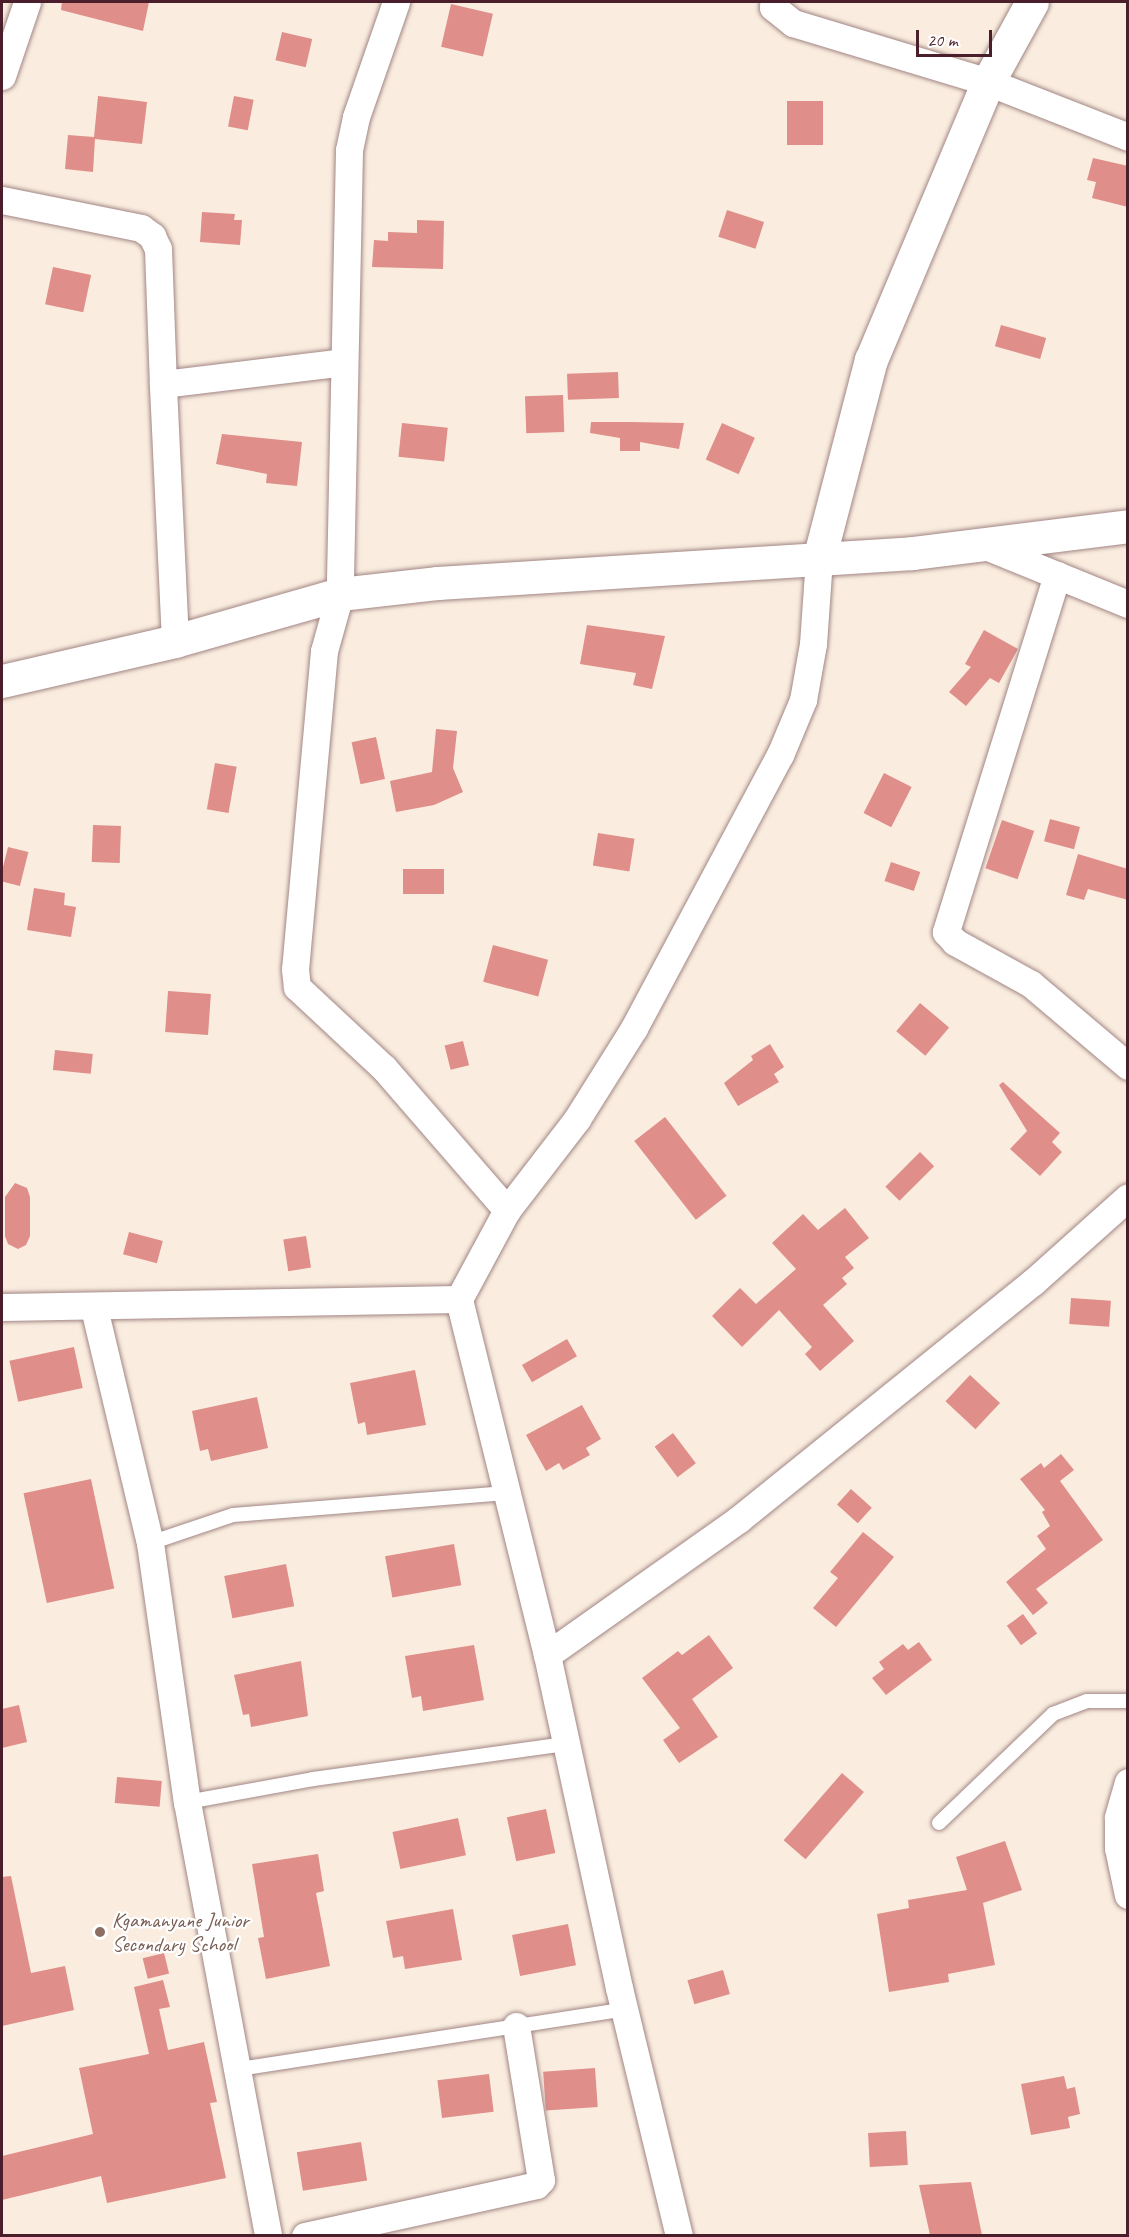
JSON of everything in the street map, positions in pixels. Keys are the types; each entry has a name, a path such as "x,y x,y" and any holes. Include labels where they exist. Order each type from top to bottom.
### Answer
{"street":[{"path":"2,76 27,2"},
{"path":"396,2 356,117 349,150 340,594 324,651 295,969 297,987 384,1068 507,1210"},
{"path":"774,2 773,7 793,23 988,82 1128,137"},
{"path":"679,2235 625,2009 547,1655 459,1299 507,1210 577,1119 634,1028 780,755 803,700 813,644 819,559 871,360 988,82 1032,2"},
{"path":"2,200 141,228 152,236 158,249 175,641"},
{"path":"163,384 344,362"},
{"path":"2,681 175,641 340,594 438,583 819,559 981,544 1128,526"},
{"path":"981,544 1128,604"},
{"path":"1057,575 946,932 954,942 1031,984 1128,1066"},
{"path":"547,1655 739,1519 1034,1282 1128,1197"},
{"path":"2,1307 94,1308 459,1299"},
{"path":"94,1308 150,1543 188,1802 240,2069 268,2235"},
{"path":"1128,1782 1118,1818 1118,1848 1128,1895"},
{"path":"305,2235 536,2186 542,2180 516,2026"}],"lane":[{"path":"150,1543 233,1515 506,1493"},
{"path":"939,1823 1053,1714 1087,1701 1128,1701"},
{"path":"188,1802 313,1779 566,1744"},
{"path":"240,2069 625,2009"}],"building":[{"path":"62,2 149,2 143,31 61,10"},
{"path":"451,4 493,14 483,57 441,47"},
{"path":"282,32 312,39 306,67 275,60"},
{"path":"98,96 147,102 142,144 95,139 93,172 65,169 68,135 94,137"},
{"path":"234,96 254,100 248,130 228,126"},
{"path":"787,101 823,101 823,145 787,145"},
{"path":"1093,158 1128,166 1128,207 1092,198 1096,182 1087,180"},
{"path":"727,210 764,222 755,249 718,237"},
{"path":"202,212 235,214 234,220 242,220 240,245 200,242"},
{"path":"417,220 444,221 443,269 372,267 374,240 388,241 388,232 417,233"},
{"path":"53,267 91,275 83,312 45,304"},
{"path":"1001,325 1046,338 1040,359 995,346"},
{"path":"618,372 619,398 568,400 567,374"},
{"path":"563,395 564,432 526,433 525,396"},
{"path":"591,422 684,423 679,449 640,442 640,451 620,451 620,438 590,433"},
{"path":"402,423 448,428 444,462 398,457"},
{"path":"722,423 755,438 739,474 706,460"},
{"path":"222,434 302,442 297,486 266,483 267,474 216,464"},
{"path":"587,625 665,636 652,689 633,685 636,673 580,664"},
{"path":"984,630 1018,649 999,683 990,678 966,706 949,692 971,667 965,664"},
{"path":"436,729 457,731 453,768 463,792 434,805 396,812 390,781 432,772"},
{"path":"376,737 385,779 360,784 352,742"},
{"path":"215,763 237,767 229,813 207,809"},
{"path":"884,773 912,787 891,827 864,813"},
{"path":"1050,819 1080,827 1074,849 1044,841"},
{"path":"1002,820 1034,831 1018,879 985,868"},
{"path":"93,825 121,826 120,863 92,862"},
{"path":"598,833 635,839 629,871 593,866"},
{"path":"8,847 28,852 20,886 2,882"},
{"path":"1078,854 1128,869 1128,900 1088,889 1084,900 1066,895"},
{"path":"891,862 920,872 914,891 884,881"},
{"path":"403,869 444,869 444,894 403,894"},
{"path":"34,888 65,893 64,905 76,907 71,937 27,930"},
{"path":"493,945 548,960 538,996 483,982"},
{"path":"168,991 211,994 208,1035 165,1032"},
{"path":"920,1003 949,1027 925,1056 896,1031"},
{"path":"463,1041 469,1065 451,1070 445,1046"},
{"path":"770,1044 784,1067 774,1074 779,1082 738,1106 724,1083 753,1060 751,1056"},
{"path":"55,1050 93,1054 91,1074 53,1070"},
{"path":"1003,1082 1060,1133 1052,1142 1062,1152 1040,1176 1010,1149 1027,1131 999,1085"},
{"path":"665,1117 727,1196 696,1220 634,1141"},
{"path":"920,1152 934,1166 899,1201 885,1187"},
{"path":"15,1183 27,1188 30,1197 30,1236 26,1245 18,1249 8,1244 5,1236 5,1197"},
{"path":"845,1208 869,1238 845,1257 854,1268 842,1278 847,1284 823,1305 854,1341 820,1371 805,1354 812,1347 779,1310 742,1347 712,1316 740,1288 756,1304 796,1269 772,1243 803,1214 818,1230"},
{"path":"129,1232 163,1241 157,1263 123,1254"},
{"path":"306,1236 311,1268 288,1271 283,1240"},
{"path":"1071,1298 1111,1301 1109,1327 1069,1324"},
{"path":"567,1339 577,1356 532,1382 522,1365"},
{"path":"74,1347 83,1388 18,1402 9,1361"},
{"path":"415,1370 426,1425 367,1435 365,1422 358,1424 350,1383"},
{"path":"970,1375 1000,1403 975,1429 945,1401"},
{"path":"257,1397 268,1448 211,1461 208,1449 200,1451 192,1411"},
{"path":"582,1405 601,1439 586,1448 590,1455 563,1470 559,1463 546,1471 526,1435"},
{"path":"673,1433 696,1463 678,1477 655,1447"},
{"path":"1061,1454 1074,1470 1060,1481 1103,1540 1036,1589 1048,1603 1033,1615 1006,1582 1046,1549 1037,1536 1050,1526 1042,1512 1045,1510 1020,1479 1041,1463 1044,1468"},
{"path":"91,1479 114,1589 47,1603 24,1493"},
{"path":"851,1489 872,1508 858,1523 837,1505"},
{"path":"863,1532 894,1557 836,1627 813,1608 838,1578 830,1572"},
{"path":"454,1544 461,1585 392,1598 385,1556"},
{"path":"286,1564 294,1606 232,1618 224,1576"},
{"path":"1023,1614 1037,1633 1021,1645 1007,1626"},
{"path":"709,1635 733,1668 692,1699 718,1737 679,1763 663,1740 680,1728 642,1678 678,1651 682,1655"},
{"path":"919,1642 932,1660 886,1695 872,1678 884,1669 879,1662 903,1644 908,1650"},
{"path":"474,1645 484,1700 423,1711 421,1696 412,1698 405,1656"},
{"path":"301,1661 308,1716 251,1727 249,1714 243,1715 234,1675"},
{"path":"19,1705 27,1742 2,1748 2,1709"},
{"path":"842,1773 864,1792 805,1859 784,1840"},
{"path":"117,1777 162,1781 160,1807 115,1803"},
{"path":"546,1809 555,1853 516,1861 507,1817"},
{"path":"458,1818 466,1855 400,1869 392,1832"},
{"path":"1005,1841 1022,1890 983,1903 995,1965 948,1974 949,1982 889,1992 877,1914 909,1908 908,1900 967,1890 956,1857"},
{"path":"318,1854 324,1891 316,1893 330,1966 266,1979 258,1938 264,1937 252,1864"},
{"path":"11,1876 31,1973 65,1966 74,2010 2,2026 2,1877"},
{"path":"453,1909 462,1960 405,1969 403,1956 393,1958 386,1921"},
{"path":"568,1924 576,1965 520,1976 512,1935"},
{"path":"164,1953 169,1973 148,1979 143,1958"},
{"path":"723,1970 730,1994 694,2004 687,1980"},
{"path":"163,1980 170,2007 159,2009 168,2050 204,2042 217,2102 210,2103 226,2178 107,2203 101,2176 2,2200 2,2156 93,2134 79,2068 149,2054 134,1987"},
{"path":"595,2068 598,2107 546,2111 543,2072"},
{"path":"489,2074 494,2112 442,2118 437,2080"},
{"path":"1064,2076 1067,2089 1075,2087 1080,2114 1068,2117 1070,2128 1031,2135 1021,2084"},
{"path":"906,2131 908,2165 870,2167 868,2133"},
{"path":"361,2142 367,2181 303,2191 297,2152"},
{"path":"971,2182 982,2235 930,2235 919,2185"}],"place":[{"name":"Kgamanyane Junior Secondary School","path":"100,1932"}]}
